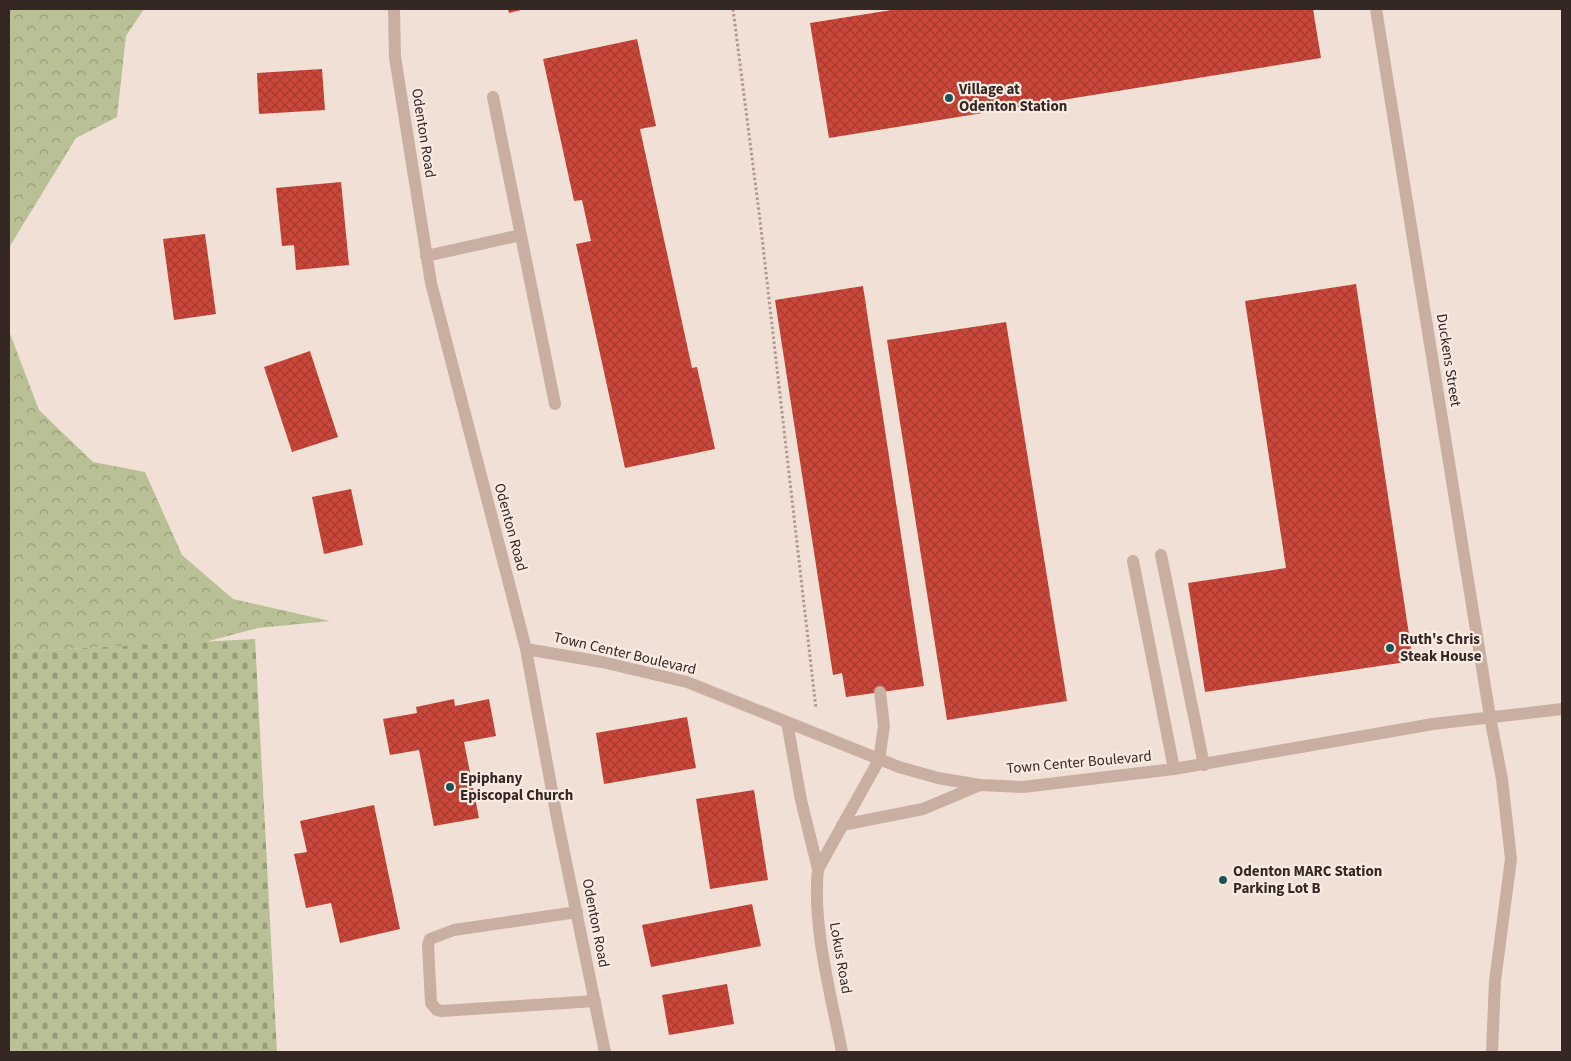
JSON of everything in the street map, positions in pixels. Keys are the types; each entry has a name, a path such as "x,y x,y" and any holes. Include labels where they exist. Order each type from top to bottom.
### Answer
{"street":[{"name":"Odenton Road","path":"394,9 395,58 433,292 526,649 605,1052"},
{"name":"Duckens Street","path":"1376,9 1490,717 1502,779 1510,859 1495,981 1492,1052"},
{"path":"494,97 555,404"},
{"path":"426,256 521,235"},
{"path":"1161,555 1204,765"},
{"path":"1133,560 1174,769"},
{"name":"Town Center Boulevard","path":"526,649 602,662 688,682 879,760 938,778 980,785 1023,787 1174,769 1433,724 1562,710"},
{"path":"879,760 884,726 880,692"},
{"name":"Lokus Road","path":"787,722 801,800 818,869 816,889 818,923 842,1052"},
{"name":"Lokus Road","path":"818,869 879,760"},
{"path":"842,826 923,809 980,785"},
{"path":"577,912 454,930 430,939 428,945 431,1003 437,1010 442,1011 595,1001"}],"path":[{"path":"733,9 760,220 816,709"}],"green space":[{"path":"9,9 144,9 126,36 117,117 76,138 10,246 9,255"},
{"path":"9,331 39,410 93,462 145,472 182,555 233,599 330,621 258,628 205,642 9,652"},
{"path":"255,639 277,1052 9,1052 9,652"}],"building":[{"path":"508,9 525,9 509,13"},
{"name":"Village at Odenton Station","path":"898,9 1313,9 1321,58 829,138 810,23"},
{"path":"637,39 656,126 640,129 692,368 697,367 715,449 625,468 576,244 591,241 582,200 574,201 543,59"},
{"path":"322,69 325,110 259,114 257,73"},
{"path":"341,182 349,265 296,270 294,245 282,246 276,188"},
{"path":"205,234 216,314 174,320 163,239"},
{"path":"1356,284 1413,661 1205,692 1188,583 1286,568 1245,301"},
{"path":"863,286 924,686 846,697 842,673 833,675 775,300"},
{"path":"1006,322 1067,701 947,720 887,340"},
{"path":"310,351 338,437 292,452 264,367"},
{"path":"351,489 363,545 324,554 312,497"},
{"name":"Epiphany Episcopal Church","path":"454,699 455,706 489,699 496,736 464,742 479,818 434,826 419,750 390,755 383,719 417,713 416,707"},
{"path":"687,717 696,768 604,784 596,733"},
{"path":"754,790 768,880 710,889 696,799"},
{"path":"374,805 400,929 340,943 331,903 306,908 294,854 307,852 300,821"},
{"path":"752,904 761,946 651,967 642,925"},
{"path":"727,984 734,1024 669,1035 662,995"}],"place":[{"name":"Village at Odenton Station","path":"949,98"},
{"name":"Ruth's Chris Steak House","path":"1390,648"},
{"name":"Epiphany Episcopal Church","path":"450,787"},
{"name":"Odenton MARC Station Parking Lot B","path":"1223,880"}]}
